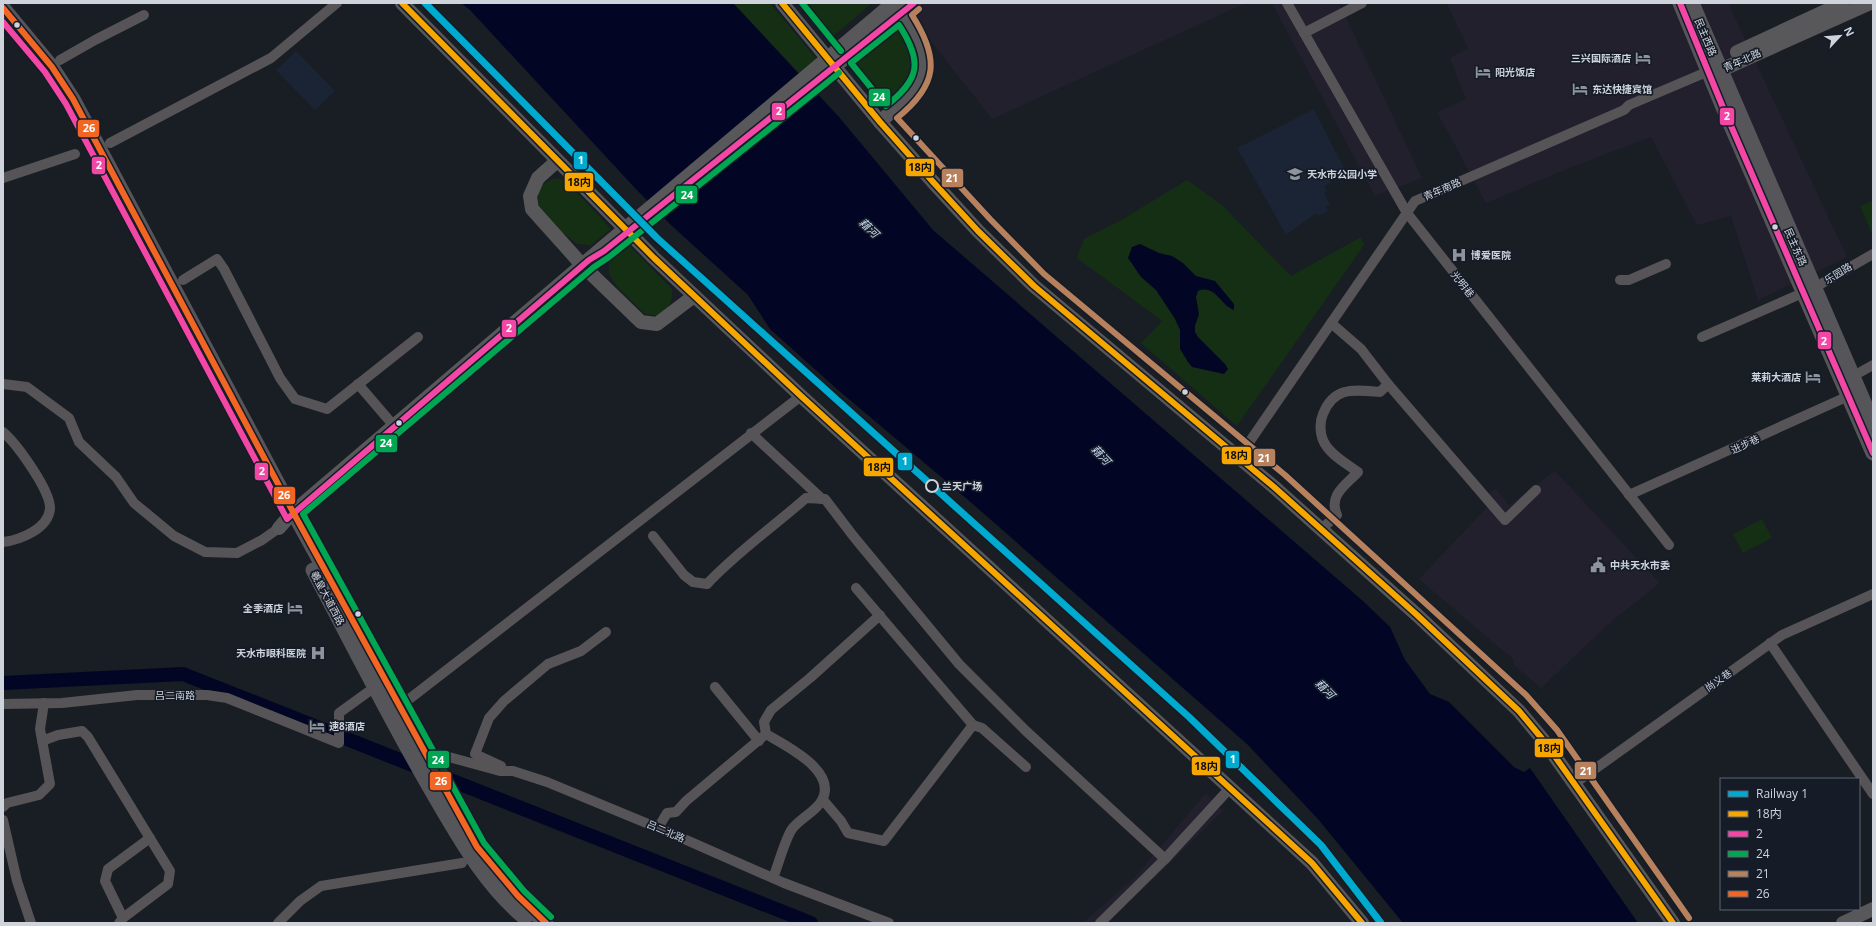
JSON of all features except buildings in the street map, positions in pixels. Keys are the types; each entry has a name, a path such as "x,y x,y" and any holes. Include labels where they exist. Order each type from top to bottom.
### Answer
{"main road":[{"path":"402,3 557,161 694,296 801,396 1312,863 1362,923"},
{"path":"782,3 883,119 984,225 1039,280 1241,454 1327,524 1521,701 1550,735 1577,782 1673,923"},
{"path":"792,3 883,119"},
{"path":"286,519 586,263 604,251 866,34 897,6 914,3"},
{"name":"民主西路","path":"1680,3 1715,67"},
{"name":"民主西路","path":"1692,3 1715,67"},
{"name":"青年北路","path":"1715,67 1843,3"},
{"name":"青年北路","path":"1715,67 1870,3"},
{"path":"883,119 910,96 919,81 923,64 921,46 913,30 897,6"},
{"name":"羲皇大道西路","path":"3,8 52,67 73,99 286,519 418,739 439,780 478,846 503,880 531,911 546,923"},
{"name":"羲皇大道西路","path":"3,22 45,72 66,104 402,739 469,854 496,889 531,923"},
{"name":"民主东路","path":"1715,67 1854,394 1873,453"},
{"path":"557,161 538,178 530,196 532,209 586,263 641,322 657,324 694,296"},
{"name":"民主东路","path":"1854,394 1873,422"},
{"path":"1241,454 1519,711 1577,782 1682,923"},
{"path":"1844,923 1873,909"}],"street":[{"path":"110,143 271,58 338,3"},
{"name":"光明巷","path":"1287,3 1407,213 1668,545"},
{"path":"1304,33 1362,3"},
{"path":"60,60 144,15"},
{"name":"青年南路","path":"1241,454 1415,201 1624,110 1629,105 1715,67"},
{"path":"3,178 75,154"},
{"name":"乐园路","path":"1702,337 1809,290 1873,254"},
{"path":"182,280 217,259 224,269 280,378 295,399 327,409 418,337"},
{"path":"1620,280 1629,280 1666,264"},
{"path":"1331,323 1361,349 1388,384 1506,520 1536,490"},
{"path":"1848,380 1873,365"},
{"path":"3,384 27,387 68,418 80,442 116,478 134,502 174,536 206,552 238,553 262,540 286,519"},
{"path":"358,384 394,426"},
{"path":"1327,524 1337,515 1333,506 1335,497 1358,472 1331,452 1324,444 1320,423 1327,402 1338,394 1353,390 1380,392 1388,384"},
{"name":"进步巷","path":"1629,495 1854,394"},
{"path":"408,700 801,396"},
{"path":"3,432 28,461 49,501 50,508 45,522 39,527 15,540 3,542"},
{"path":"751,434 822,499 825,499 854,537 959,664 1026,731 1165,860"},
{"path":"653,536 684,575 693,582 707,584 730,560 766,533 806,498 822,499"},
{"path":"856,588 973,725 982,728 1026,766"},
{"name":"尚义巷","path":"1577,782 1782,635 1873,594"},
{"path":"658,828 667,813 676,812 686,801 762,738 764,722 771,710 810,678 880,616"},
{"path":"513,771 475,754 490,718 504,701 548,664 581,651 606,632"},
{"path":"1770,643 1873,794"},
{"path":"715,688 762,738 798,752 818,771 825,785 823,800 791,830 773,878"},
{"name":"吕二南路","path":"3,704 44,703 137,695 207,695 227,698 338,741 339,712 368,692"},
{"path":"3,807 6,803 39,795 50,784 40,729 44,703"},
{"path":"823,800 841,821 848,833 884,841 973,725"},
{"path":"42,742 58,735 82,731 85,734 150,838 170,871 168,884 121,921 105,881 108,869 150,838"},
{"name":"吕二北路","path":"438,754 500,771 513,771 547,782 773,878 889,923"},
{"path":"1100,923 1165,860 1230,788"},
{"path":"3,820 17,881 31,923"},
{"path":"278,923 300,901 322,886 462,863"}],"shaded area":[{"path":"901,3 1246,3 992,119"},
{"path":"1272,3 1339,3 1422,178 1375,196"},
{"path":"1446,3 1728,3 1847,257 1758,300 1731,216 1697,225 1651,137 1569,168 1486,203 1437,112 1466,99 1450,58 1468,48"},
{"path":"296,51 335,91 315,110 276,70"},
{"name":"天水市公园小学","path":"1314,109 1345,170 1330,178 1331,182 1324,187 1327,191 1324,193 1330,204 1326,207 1328,211 1320,215 1315,214 1286,235 1237,148"},
{"path":"1555,471 1660,583 1614,619 1541,688 1513,664 1514,660 1419,579 1487,507 1479,498 1496,489 1509,505"},
{"path":"1206,793 1223,811 1108,923 1083,923 1135,877"}],"green space":[{"path":"733,3 770,3 818,61 801,75"},
{"path":"802,3 872,3 831,38"},
{"path":"895,28 905,29 910,32 917,61 912,81 894,98 888,101 881,99 852,63"},
{"path":"554,178 565,180 611,229 591,245 577,244 563,233 539,206 538,193 544,184"},
{"path":"1187,180 1221,204 1291,276 1361,237 1364,245 1237,426 1141,343 1162,321 1077,258 1084,239 1123,219"},
{"path":"1873,201 1873,236 1860,206"},
{"path":"626,242 672,289 670,305 658,316 645,314 619,289 609,274 609,259"},
{"path":"1762,519 1772,538 1743,553 1733,534"}],"water":[{"name":"藉河","path":"461,3 733,3 839,117 933,230 1364,602 1390,627 1405,660 1430,694 1449,702 1514,767 1524,772 1530,768 1638,923 1403,923 1318,819 1247,744 959,492 838,390 770,329 748,295 671,225 470,10"},
{"path":"1140,244 1159,253 1172,256 1183,263 1196,276 1215,281 1234,304 1234,310 1209,290 1198,291 1196,297 1199,314 1195,326 1195,332 1198,337 1225,364 1228,369 1224,374 1192,367 1188,362 1180,349 1180,330 1175,319 1156,290 1141,277 1128,258 1132,247"}],"waterway":[{"path":"3,683 183,674 811,923"}],"rail line":[{"name":"1","path":"425,3 657,238 1189,717 1321,845 1381,923"}],"transit line":[{"name":"18内","path":"402,3 654,258 801,396 1312,863 1362,923"},
{"name":"18内","path":"782,3 880,122 934,183 978,231 1034,286 1274,487 1417,615 1519,711 1544,741 1673,923"},
{"name":"24","path":"802,3 841,51"},
{"name":"2","path":"3,22 45,72 66,104 287,519 589,260 604,251 914,3"},
{"name":"2","path":"1680,3 1722,105 1873,453"},
{"name":"26","path":"3,8 52,67 73,99 293,512 477,847 518,896 546,923"},
{"name":"21","path":"919,9 912,15 927,45 930,58 930,71 927,83 921,94 911,106 897,118 990,219 1044,274 1285,475 1526,695 1557,730 1689,918"},
{"name":"24","path":"899,25 912,49 914,69 906,87 886,106 851,63 899,25"},
{"name":"24","path":"551,917 524,891 484,843 303,514 594,267 609,257 839,73"}],"place":[{"name":"三兴国际酒店","path":"1643,58"},
{"name":"阳光饭店","path":"1483,72"},
{"name":"东达快捷宾馆","path":"1580,89"},
{"name":"天水市公园小学","path":"1295,174"},
{"name":"博爱医院","path":"1459,255"},
{"name":"莱莉大酒店","path":"1813,377"},
{"name":"兰天广场","path":"932,486"},
{"name":"中共天水市委","path":"1598,565"},
{"name":"全季酒店","path":"295,608"},
{"name":"天水市眼科医院","path":"318,653"},
{"name":"速8酒店","path":"317,726"}]}
